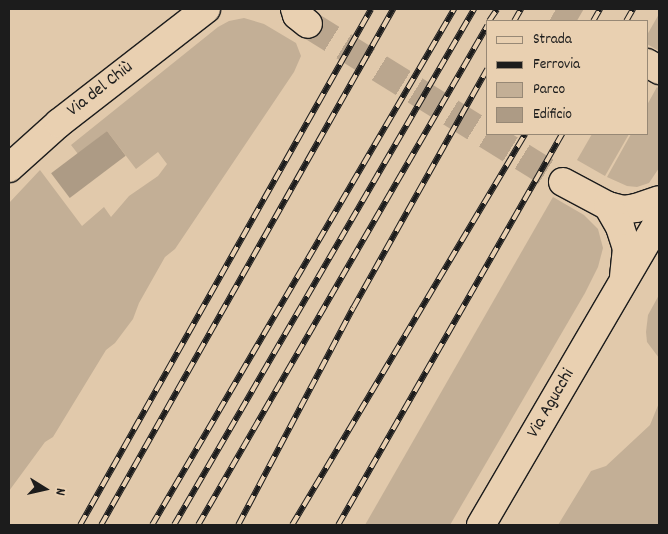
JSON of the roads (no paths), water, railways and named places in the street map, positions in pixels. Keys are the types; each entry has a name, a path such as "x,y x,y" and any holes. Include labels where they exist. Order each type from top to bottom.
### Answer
{"street":[{"name":"Via del Chiù","path":"9,168 59,123 206,11"},
{"path":"648,64 659,70"},
{"path":"562,182 608,206 623,210 636,208 659,200"},
{"name":"Via Agucchi","path":"608,206 620,227 627,248 623,282"},
{"name":"Via Agucchi","path":"481,525 659,220"}],"tunnel":[{"path":"556,9 575,20"},
{"path":"308,24 486,134"},
{"path":"487,135 563,182"}],"railway":[{"path":"80,525 371,9"},
{"path":"101,525 393,9"},
{"path":"152,525 454,9"},
{"path":"174,525 474,9"},
{"path":"490,20 497,9"},
{"path":"515,20 521,9"},
{"path":"594,20 600,9"},
{"path":"627,20 633,9"},
{"path":"198,525 486,28"},
{"path":"238,525 353,308 486,71"},
{"path":"292,525 524,135"},
{"path":"338,525 561,135"}]}
